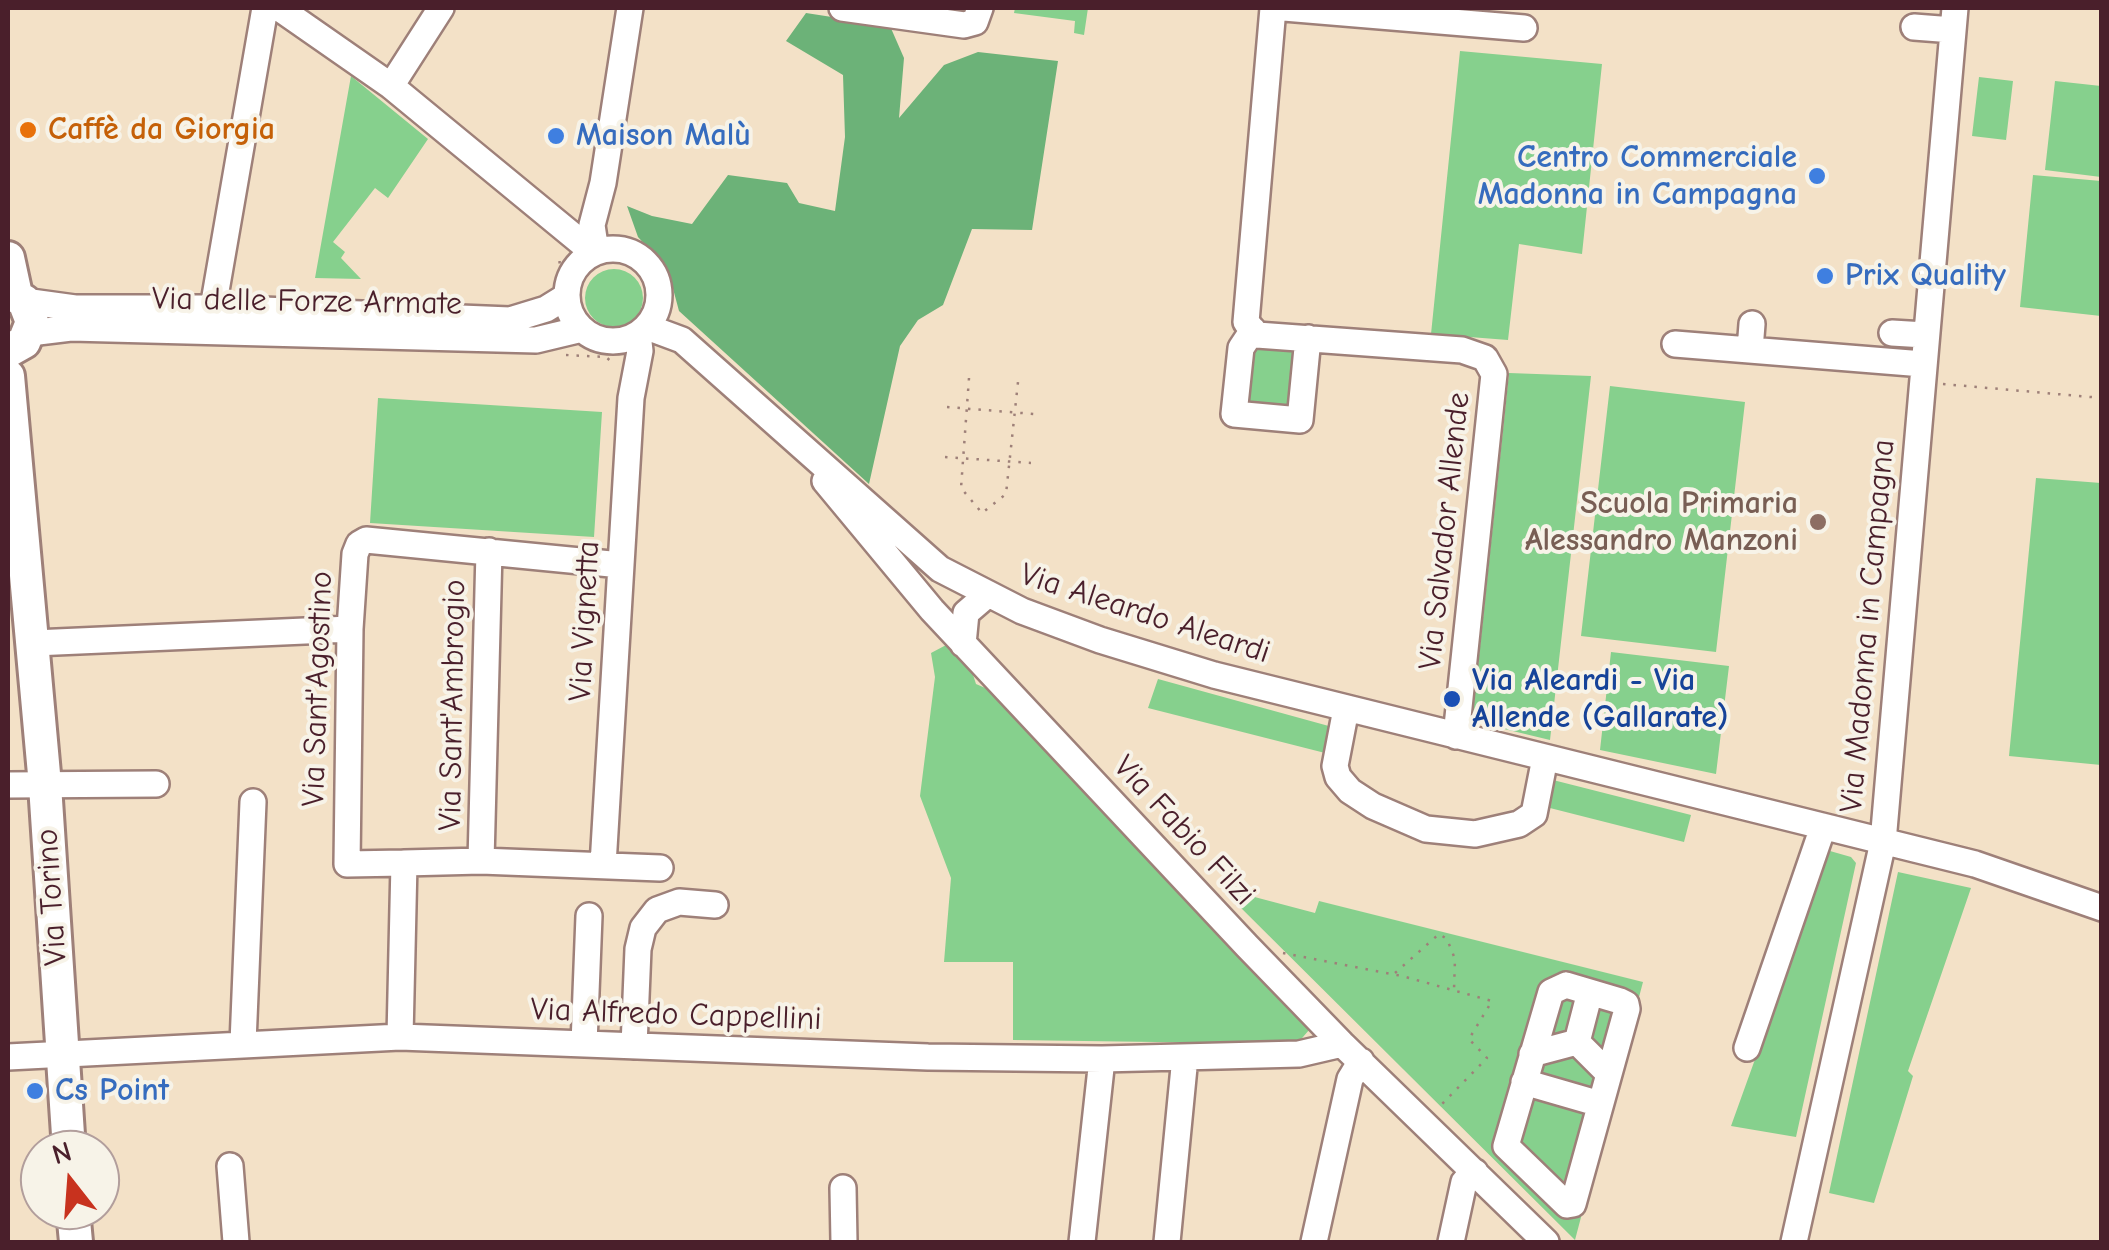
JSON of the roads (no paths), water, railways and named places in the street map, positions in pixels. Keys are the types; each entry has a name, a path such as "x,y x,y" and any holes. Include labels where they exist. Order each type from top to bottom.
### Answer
{"main road":[{"path":"8,258 17,314"},
{"name":"Via Torino","path":"8,376 46,785 68,1130"}],"street":[{"path":"213,308 264,8"},
{"path":"279,8 390,86 595,252 625,250 643,260 654,272 677,338 798,440"},
{"path":"390,86 440,8"},
{"path":"570,284 595,252 592,225 603,182 630,8"},
{"path":"842,8 964,25 974,22 980,8"},
{"path":"1273,8 1246,322 1254,330 1240,348 1234,414 1300,420 1308,338"},
{"path":"1284,8 1524,28"},
{"path":"1914,27 1954,18"},
{"name":"Via Madonna in Campagna","path":"1794,1242 1883,842 1954,18"},
{"path":"549,216 580,204 603,182"},
{"path":"603,182 608,217 625,250"},
{"path":"549,216 571,252 570,312 589,334 619,353 634,380"},
{"name":"Via delle Forze Armate","path":"17,314 75,308 213,308 510,320 546,310 570,284"},
{"path":"642,337 656,314 660,298"},
{"name":"Via delle Forze Armate","path":"17,314 72,328 536,340 589,334"},
{"path":"1750,350 1752,324"},
{"name":"Via Salvador Allende","path":"1254,330 1257,335 1462,350 1485,358 1494,374 1456,736"},
{"path":"1892,333 1925,335"},
{"path":"589,334 618,341 677,338"},
{"name":"Via Vignetta","path":"603,865 634,380 642,337"},
{"path":"1675,344 1922,372"},
{"name":"Via Aleardo Aleardi","path":"798,440 975,599 1146,655 1346,710 1975,864 2102,908"},
{"name":"Via Fabio Filzi","path":"798,440 832,491 963,644 1351,1052 1546,1242"},
{"name":"Via Sant'Agostino","path":"404,863 347,864 350,629 354,554 359,544 366,540 489,550 621,566"},
{"name":"Via Sant'Ambrogio","path":"481,861 489,550"},
{"path":"932,610 952,596 975,599 963,644"},
{"path":"34,643 350,629"},
{"path":"1346,710 1335,766 1338,776 1350,791 1373,806 1426,829 1475,834 1519,824 1534,814 1545,758"},
{"path":"8,785 156,784"},
{"path":"243,1043 252,802"},
{"path":"1747,1048 1823,827"},
{"path":"400,1037 404,863 481,861 660,868"},
{"path":"634,1046 638,949 643,928 657,910 678,902 715,905"},
{"path":"584,1044 590,916"},
{"path":"1566,985 1590,992 1626,1004 1573,1204 1566,1206 1506,1146 1550,992 1566,985"},
{"path":"1578,1042 1590,992"},
{"name":"Via Alfredo Cappellini","path":"8,1057 400,1037 1102,1060 1351,1052"},
{"path":"1532,1054 1578,1042"},
{"path":"1578,1042 1609,1074"},
{"path":"1314,1242 1350,1079 1351,1052"},
{"path":"1167,1242 1185,1057"},
{"path":"1082,1242 1102,1060"},
{"path":"1524,1082 1600,1104"},
{"path":"230,1166 236,1242"},
{"path":"1451,1242 1464,1182 1476,1172"},
{"path":"843,1188 844,1242"}],"place":[{"name":"Caffè da Giorgia","path":"28,130"},
{"name":"Maison Malù","path":"556,136"},
{"name":"Centro Commerciale Madonna in Campagna","path":"1817,176"},
{"name":"Prix Quality","path":"1825,276"},
{"name":"Scuola Primaria Alessandro Manzoni","path":"1818,522"},
{"name":"Via Aleardi - Via Allende (Gallarate)","path":"1452,699"},
{"name":"Cs Point","path":"35,1091"}]}
